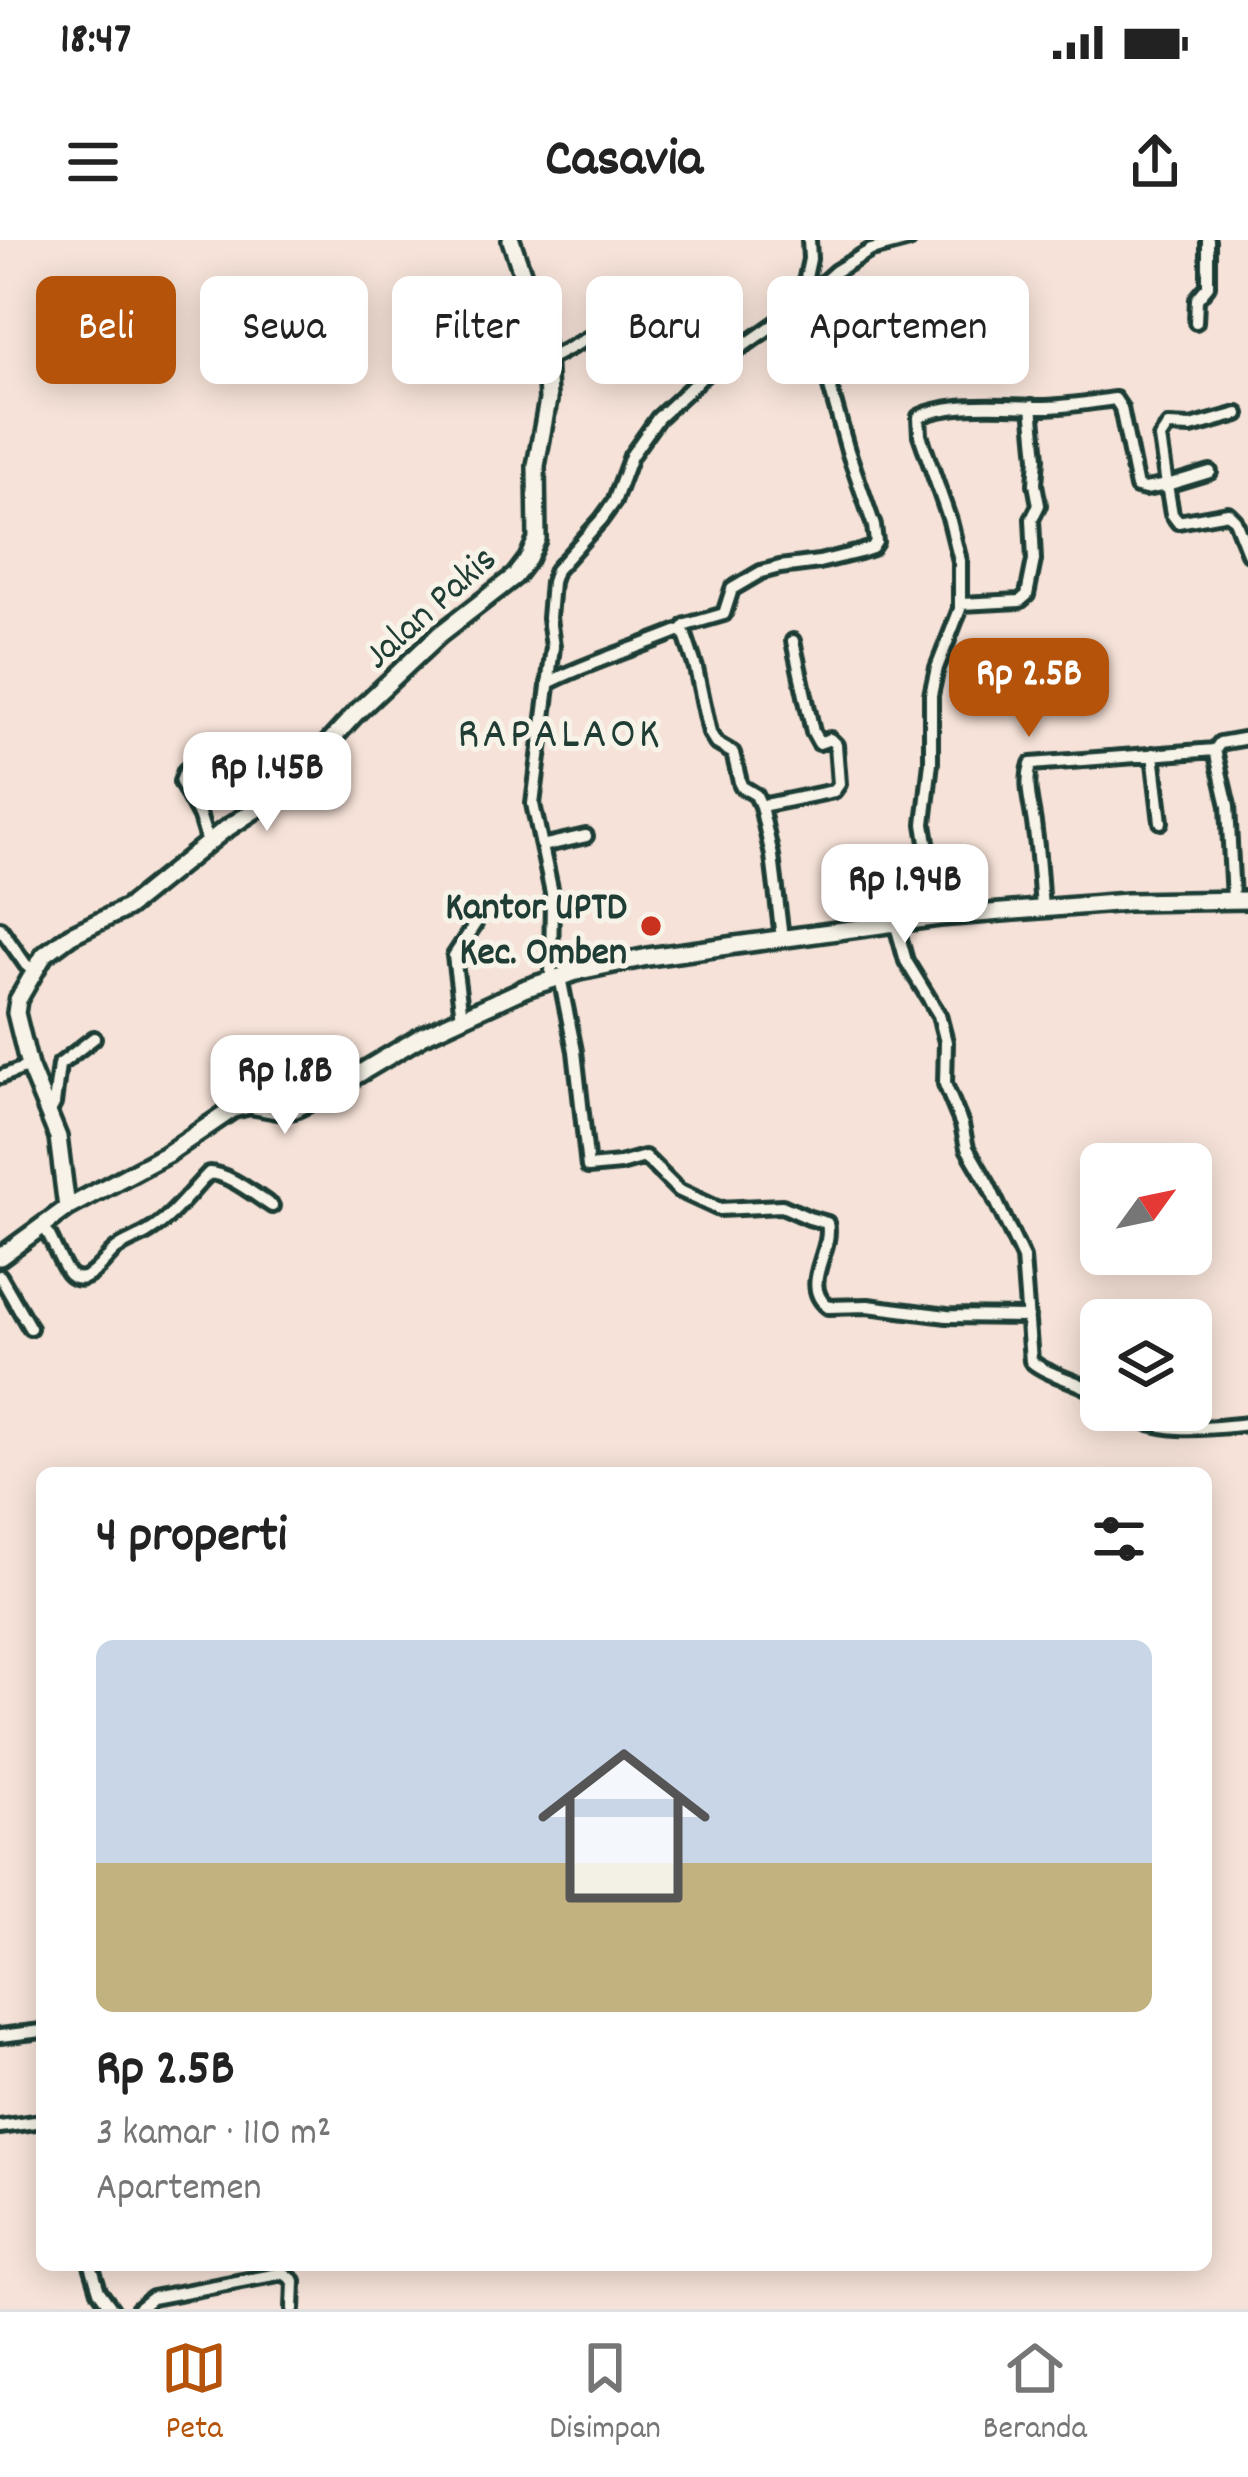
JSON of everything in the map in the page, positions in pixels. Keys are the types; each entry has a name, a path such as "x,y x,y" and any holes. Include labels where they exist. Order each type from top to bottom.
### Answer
{"street":[{"name":"Jalan Pakis","path":"511,240 523,276"},
{"path":"806,276 809,240"},
{"path":"833,276 872,250 909,240"},
{"path":"1196,322 1197,299 1208,286 1208,240"},
{"path":"767,327 712,368 658,418 631,456 602,520 556,570 549,618 553,646 533,804 553,916 555,978 575,1051 588,1167 645,1157 678,1190 708,1205 728,1210 782,1206 827,1223 829,1239 816,1280 818,1297 828,1307 1028,1317"},
{"name":"Jalan Pakis","path":"36,970 49,949 127,908 208,843 293,784 344,724 439,634 521,569 536,539 536,466 548,384"},
{"path":"548,683 586,664 724,614 732,589 761,572 872,548 874,526 829,384"},
{"path":"937,908 924,824 932,762 931,695 961,604 960,561 917,418 967,408 1116,400 1137,487 1210,472"},
{"path":"961,604 1020,601 1028,595 1034,560 1033,519 1039,505 1032,406"},
{"path":"1238,413 1191,427 1172,425 1163,429 1160,438 1172,514 1178,522 1228,513 1248,553"},
{"path":"683,629 710,733 716,743 733,753 741,786 756,795 761,806 782,938"},
{"path":"761,806 834,791 839,784 836,745 830,740 819,743 813,732 793,641"},
{"path":"0,1257 67,1208 167,1154 233,1109 250,1105 283,1112 295,1109 401,1047 555,978 648,957 896,922 937,908 1042,910 1241,899 1215,750 1220,742 1248,737"},
{"path":"1042,910 1028,799 1030,766 1215,750"},
{"path":"1153,754 1161,822"},
{"path":"204,755 185,771 181,782 208,843"},
{"path":"542,846 586,836"},
{"path":"937,908 960,876"},
{"path":"896,922 905,961 945,1034 945,1084 967,1148 1023,1258 1034,1365 1080,1383"},
{"path":"462,1017 454,956 476,924"},
{"path":"0,928 26,965 36,970 16,1005 29,1066 62,1153 67,1208"},
{"path":"49,1112 59,1065 94,1038"},
{"path":"0,1077 29,1066"},
{"path":"43,1225 66,1270 80,1278 98,1268 119,1246 158,1225 209,1173 224,1176 272,1206"},
{"path":"0,1276 30,1328"},
{"path":"1212,1429 1248,1424"},
{"path":"0,2036 36,2033"},
{"path":"0,2127 36,2122"},
{"path":"93,2271 98,2291 112,2309"},
{"path":"139,2309 152,2298 284,2273 294,2282 293,2309"}],"place":[{"name":"Kantor UPTD Kec. Omben","path":"651,926"}],"district":[{"name":"RAPALAOK","path":"560,730"}]}
